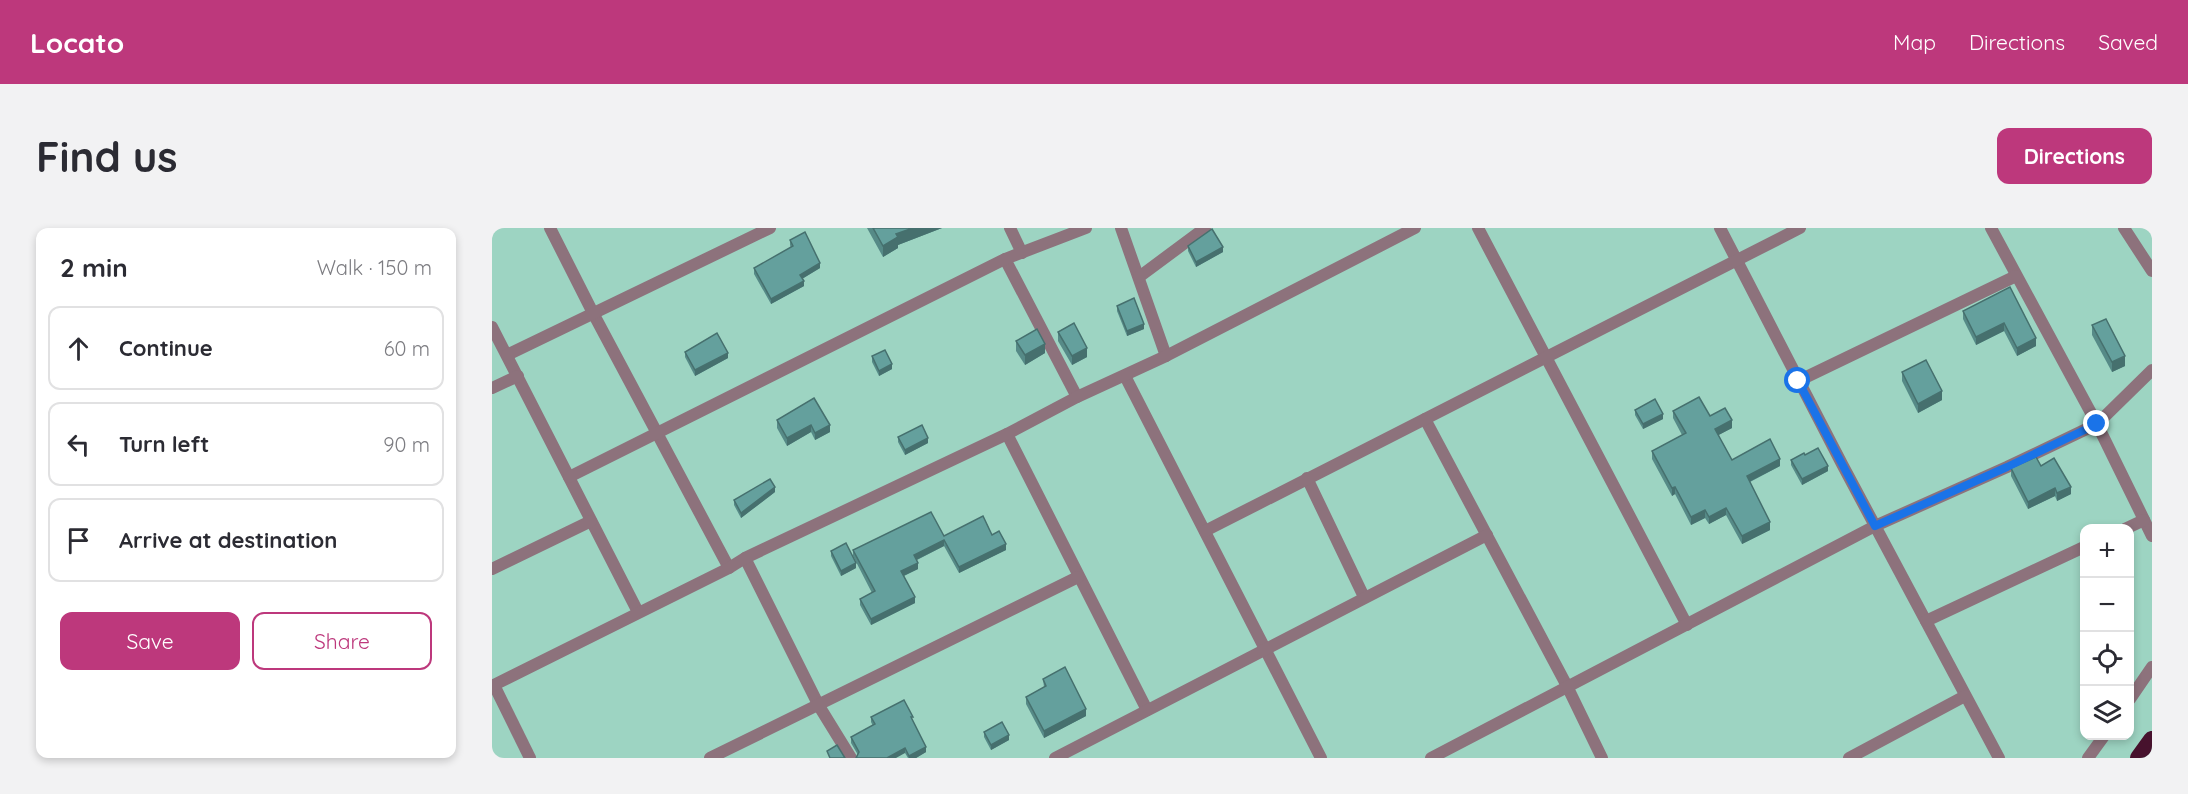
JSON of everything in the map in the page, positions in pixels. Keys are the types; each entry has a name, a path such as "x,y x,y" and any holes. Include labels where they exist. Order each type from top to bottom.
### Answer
{"highway":[{"path":"2139,758 2152,741"}],"street":[{"path":"550,228 729,568"},
{"path":"507,355 770,228"},
{"path":"1010,228 1022,253"},
{"path":"569,477 1005,259 1086,228"},
{"path":"1121,228 1166,356"},
{"path":"1139,277 1205,228"},
{"path":"530,758 493,686 745,558 1166,356 1415,228"},
{"path":"1478,228 1687,625"},
{"path":"1720,228 1798,381 1999,758"},
{"path":"1205,531 1800,228"},
{"path":"1991,228 2097,424 2152,536"},
{"path":"2124,228 2152,272"},
{"path":"1005,259 1077,397"},
{"path":"1798,381 2016,276"},
{"path":"492,327 638,612"},
{"path":"1431,758 1875,526 2097,424 2152,370"},
{"path":"492,388 518,376"},
{"path":"1125,376 1321,758"},
{"path":"1425,419 1567,686 1602,758"},
{"path":"1007,434 1147,710"},
{"path":"1307,478 1364,597"},
{"path":"492,569 591,520"},
{"path":"2134,524 2144,520"},
{"path":"1055,758 1488,535"},
{"path":"1926,621 2080,549"},
{"path":"745,558 819,706 851,758"},
{"path":"710,758 1078,577"},
{"path":"2134,693 2152,667"},
{"path":"1849,758 1965,696"},
{"path":"2088,758 2101,740"}],"building":[{"path":"873,228 913,228 896,234 898,237 883,246"},
{"path":"1212,229 1223,247 1196,262 1188,246"},
{"path":"805,232 820,263 800,275 804,281 771,299 754,268 793,246 790,240"},
{"path":"2010,287 2036,338 2017,348 2004,323 1976,337 1963,311"},
{"path":"1134,298 1144,324 1127,331 1117,306"},
{"path":"2106,319 2125,356 2112,362 2092,325"},
{"path":"1074,323 1087,348 1072,356 1058,332"},
{"path":"1037,329 1045,344 1025,355 1016,341"},
{"path":"717,333 728,353 695,370 685,352"},
{"path":"885,350 892,364 879,371 872,356"},
{"path":"1926,360 1942,391 1918,404 1902,372"},
{"path":"1699,397 1710,416 1725,408 1732,420 1715,429 1732,460 1770,439 1780,459 1747,476 1770,522 1742,536 1726,508 1709,517 1705,510 1691,517 1652,451 1686,433 1673,411"},
{"path":"814,398 830,425 815,433 811,425 787,438 777,420"},
{"path":"1655,399 1663,414 1643,424 1635,410"},
{"path":"922,425 928,438 905,450 898,437"},
{"path":"1818,448 1828,466 1802,479 1791,460"},
{"path":"2036,457 2041,466 2054,458 2071,487 2057,493 2055,488 2028,502 2011,468"},
{"path":"770,479 775,487 741,513 734,500"},
{"path":"931,512 944,536 983,516 992,535 999,531 1006,544 959,567 944,540 914,555 918,563 901,571 915,597 871,619 860,599 875,591 853,550"},
{"path":"846,543 856,563 841,571 831,551"},
{"path":"1065,667 1086,709 1044,731 1026,697 1046,686 1043,679"},
{"path":"904,700 926,747 909,756 905,748 887,758 856,758 859,752 851,737 875,724 871,717"},
{"path":"1002,722 1009,735 991,745 984,732"},
{"path":"837,745 845,758 830,758 827,751"}],"route":[{"path":"1798,381 1875,526 2097,424"}]}
